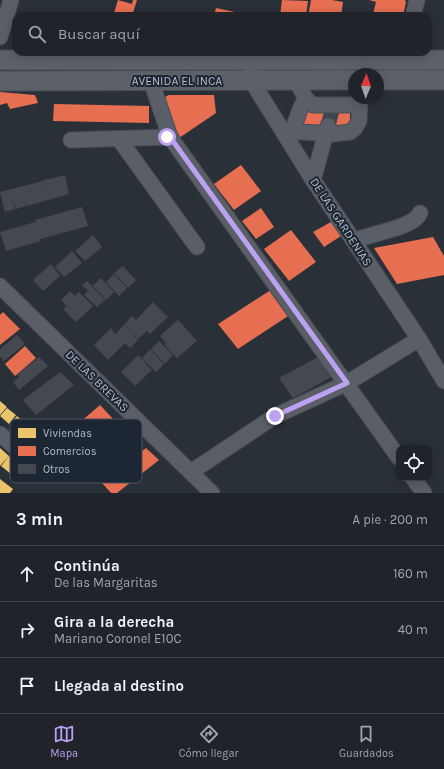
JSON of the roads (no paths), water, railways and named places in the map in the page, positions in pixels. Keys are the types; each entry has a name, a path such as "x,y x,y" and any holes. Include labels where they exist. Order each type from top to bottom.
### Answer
{"main road":[{"name":"AVENIDA EL INCA","path":"0,60 250,59 404,56 444,60"},
{"name":"AVENIDA EL INCA","path":"0,81 348,80"},
{"path":"384,80 444,80"}],"street":[{"path":"0,37 11,0"},
{"path":"414,12 417,0"},
{"name":"DE LAS GARDENIAS","path":"250,59 251,80 288,131 313,180 419,339 444,381"},
{"path":"296,80 306,99 313,105 333,107 356,104"},
{"path":"151,81 170,137 396,454"},
{"path":"288,131 306,99"},
{"path":"288,131 327,129 344,134 355,128 359,121 360,104"},
{"path":"313,180 327,129"},
{"path":"71,140 170,137"},
{"path":"119,139 197,247"},
{"path":"354,241 362,237 387,231 410,223 418,218 420,213"},
{"name":"DE LAS BREVAS","path":"0,286 137,419"},
{"path":"191,472 275,416 347,383 419,339"},
{"name":"DE LAS BREVAS","path":"142,424 212,493"},
{"path":"0,434 10,443"},
{"path":"415,481 424,493"}],"tunnel":[{"path":"328,126 332,110"}]}
